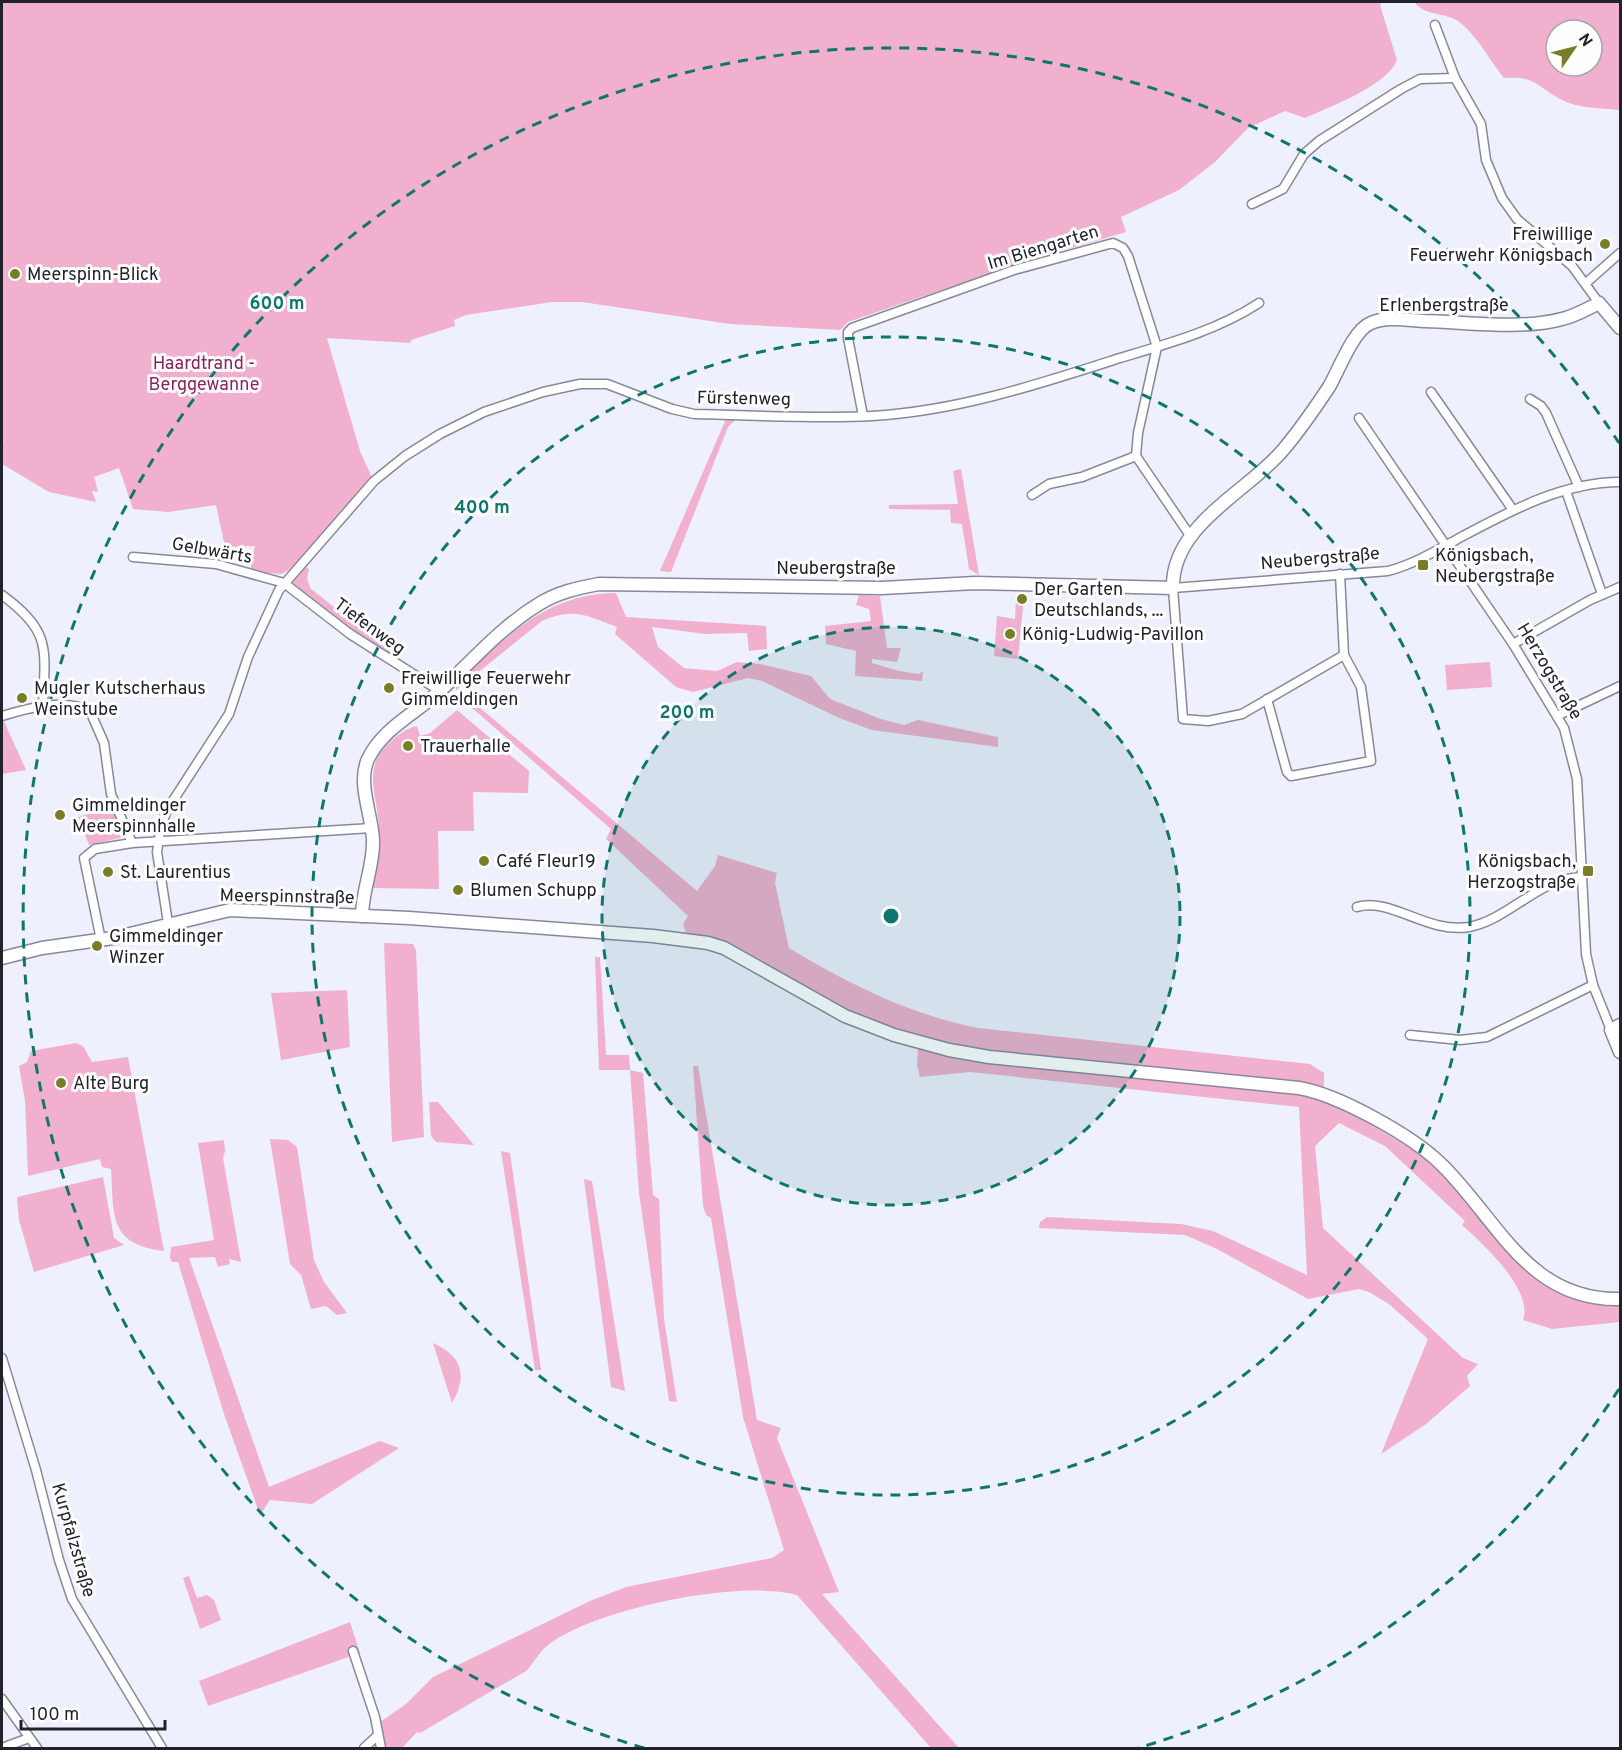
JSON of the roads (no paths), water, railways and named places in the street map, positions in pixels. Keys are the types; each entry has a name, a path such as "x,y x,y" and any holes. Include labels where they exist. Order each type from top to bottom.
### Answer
{"street":[{"path":"1435,25 1455,78 1481,124 1486,160 1502,198 1517,219 1572,266 1620,328"},
{"path":"1252,204 1283,189 1304,154 1319,141 1401,89 1420,79 1455,78"},
{"name":"Im Biengarten","path":"863,416 848,338 848,332 852,328 1014,270 1113,243 1123,248 1128,256 1157,347 1137,440 1136,456"},
{"path":"1586,283 1620,253"},
{"name":"Fürstenweg","path":"158,842 167,810 230,714 254,643 284,583 374,481 405,456 440,434 484,412 543,392 595,383 619,387 672,409 694,414 863,416 953,405 1003,395 1157,347 1220,324 1259,303"},
{"name":"Erlenbergstraße","path":"1173,588 1174,569 1191,537 1224,501 1284,449 1329,387 1357,334 1367,325 1388,320 1504,323 1552,321 1578,314 1599,303"},
{"path":"1431,392 1513,510"},
{"path":"1530,399 1541,406 1546,413 1579,487"},
{"name":"Herzogstraße","path":"1359,418 1559,715 1576,766 1586,954 1593,985 1616,1028 1620,1052"},
{"path":"1032,495 1042,487 1082,477 1136,456 1191,537"},
{"name":"Neubergstraße","path":"362,916 362,900 371,869 372,828 364,781 368,760 391,730 440,691 484,648 540,603 567,590 599,584 882,588 975,583 1173,588 1400,568 1513,510 1579,487 1620,482"},
{"path":"1566,491 1602,594"},
{"name":"Gelbwärts","path":"133,557 216,564 284,583"},
{"path":"1267,699 1289,775 1368,763 1373,757 1361,687 1344,655 1340,574"},
{"name":"Tiefenweg","path":"284,583 350,634 440,691"},
{"path":"1513,644 1602,594 1620,587"},
{"path":"1173,588 1183,719 1208,721 1242,714 1344,655"},
{"path":"2,595 23,611 42,636 45,660 43,706"},
{"path":"1559,715 1620,686"},
{"path":"2,716 43,706 81,708 90,711 104,743 111,794 132,843"},
{"path":"101,940 84,858 94,849 132,843 372,828"},
{"path":"158,842 168,923"},
{"path":"1357,907 1374,904 1436,926 1467,927 1495,916 1557,881 1582,877"},
{"name":"Meerspinnstraße","path":"2,958 42,948 101,940 221,910 341,914 626,933 708,943 730,950 845,1016 894,1035 949,1050 989,1057 1317,1092 1369,1116 1441,1164 1516,1252 1541,1275 1571,1291 1620,1299"},
{"path":"1410,1035 1460,1040 1487,1037 1593,985"},
{"name":"Kurpfalzstraße","path":"2,1358 72,1599 162,1749"},
{"path":"353,1651 375,1717 381,1749"},
{"path":"2,1699 36,1749"},
{"path":"364,1749 377,1736"},
{"path":"2,1748 29,1738"}],"place":[{"name":"Freiwillige Feuerwehr Königsbach","path":"1605,244"},
{"name":"Meerspinn-Blick","path":"15,274"},
{"name":"Königsbach, Neubergstraße","path":"1423,565"},
{"name":"Der Garten Deutschlands, ...","path":"1022,599"},
{"name":"König-Ludwig-Pavillon","path":"1010,634"},
{"name":"Freiwillige Feuerwehr Gimmeldingen","path":"389,688"},
{"name":"Mugler Kutscherhaus Weinstube","path":"22,698"},
{"name":"Trauerhalle","path":"408,746"},
{"name":"Gimmeldinger Meerspinnhalle","path":"60,815"},
{"name":"Café Fleur19","path":"484,861"},
{"name":"Königsbach, Herzogstraße","path":"1588,871"},
{"name":"St. Laurentius","path":"108,872"},
{"name":"Blumen Schupp","path":"458,890"},
{"name":"Gimmeldinger Winzer","path":"97,946"},
{"name":"Alte Burg","path":"61,1083"}],"park label":[{"name":"Haardtrand - Berggewanne","path":"204,373"}]}
